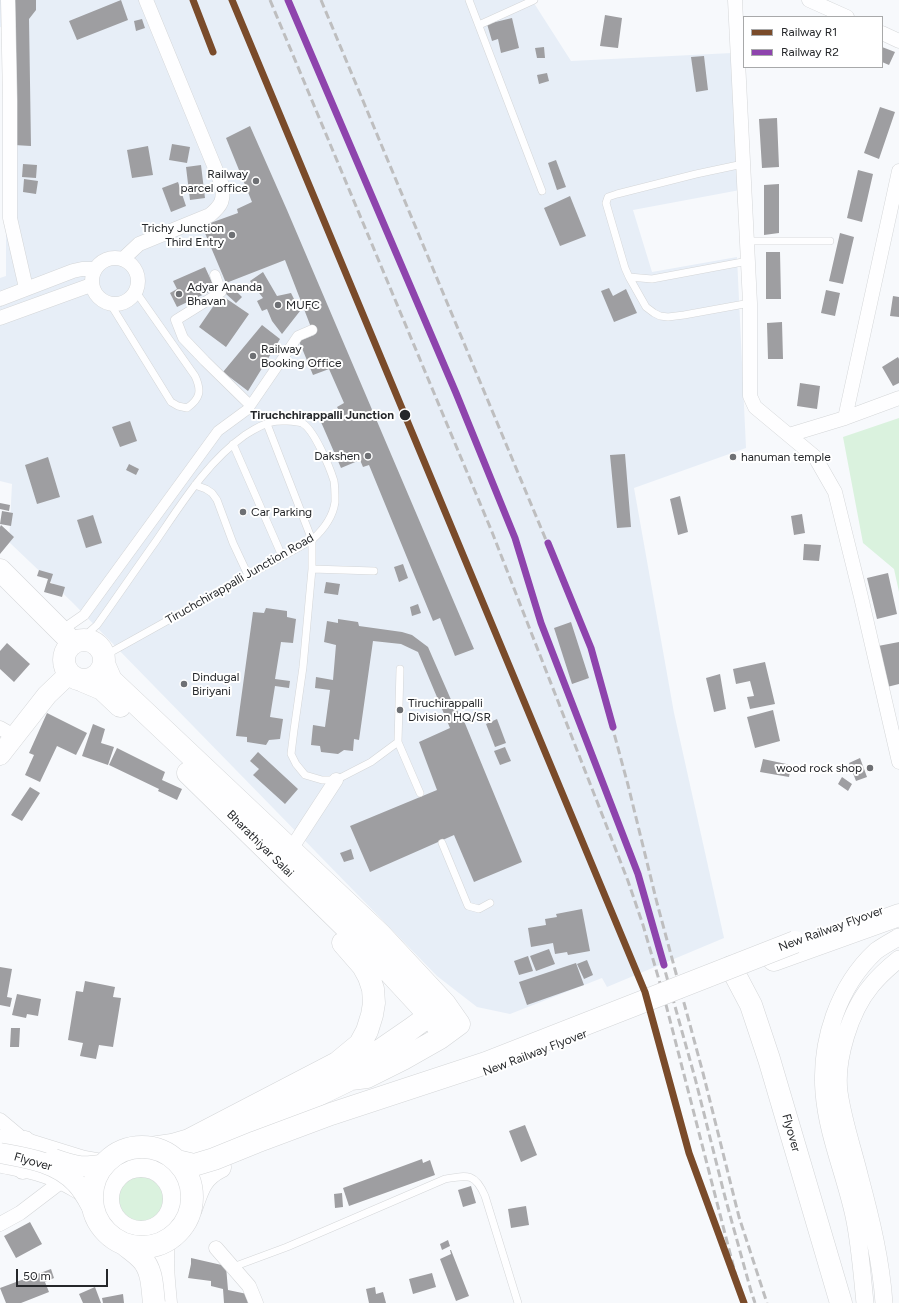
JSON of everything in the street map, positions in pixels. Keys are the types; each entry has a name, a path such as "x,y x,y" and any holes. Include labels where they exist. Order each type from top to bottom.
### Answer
{"main road":[{"name":"Bharathiyar Salai","path":"0,570 70,656 102,688 288,859 380,934 438,1010 459,1024 444,1035 403,1059 367,1077 351,1079"},
{"name":"Bharathiyar Salai","path":"0,591 54,645 70,656"},
{"name":"Bharathiyar Salai","path":"70,656 85,640 97,645 102,650 111,680 288,859"},
{"path":"70,656 94,678 102,669 104,660"},
{"path":"2,733 42,683 70,656"},
{"path":"0,755 46,695 70,656"},
{"path":"154,1303 150,1274 148,1267 142,1258 111,1236 101,1225 107,1215 109,1191 113,1181 120,1173 141,1160 172,1145 190,1140 337,1062 360,1044 367,1031 374,1002 372,989 366,972 355,956 292,890 288,859"},
{"name":"New Railway Flyover","path":"180,1205 212,1171 220,1167 319,1130 499,1068 728,973 795,942 899,904"},
{"name":"New Railway Flyover","path":"177,1161 194,1165 214,1159 331,1114 486,1063 728,973 750,969 899,915"},
{"name":"Flyover","path":"728,973 749,1022 831,1303"},
{"name":"Flyover","path":"728,973 751,1006 769,1058 841,1303"},
{"path":"141,1160 184,1159 351,1079 363,1062 438,1010"},
{"path":"23,1169 25,1141"},
{"name":"Flyover","path":"0,1145 22,1149 74,1166 85,1167 105,1164"},
{"path":"124,1244 139,1247 153,1246 167,1241 178,1232 186,1222 168,1178 160,1171 141,1160 134,1148 118,1153 105,1164 96,1178 92,1195 107,1215 128,1234 140,1252 143,1261 148,1303"},
{"path":"166,1303 163,1267 165,1236 180,1205 180,1178 185,1168 191,1161 205,1150"},
{"path":"107,1215 126,1229 137,1232 149,1231 159,1227 180,1205 192,1196 190,1183 185,1171 177,1161 164,1152 141,1160"},
{"name":"Flyover","path":"0,1153 49,1164 64,1173 77,1184 107,1215"},
{"path":"161,1303 157,1270 161,1251 167,1241"}],"street":[{"path":"8,0 10,218 26,288"},
{"path":"123,259 139,244 210,215 219,207 224,196 222,185 146,0"},
{"path":"735,0 750,303 750,396 756,407 814,457 835,492 863,604 899,762"},
{"path":"809,0 845,16"},
{"path":"883,33 899,41"},
{"path":"845,418 899,171"},
{"path":"107,259 123,259 130,263 136,273 138,285 136,292 132,298 119,305 111,305 104,302 98,298 94,292 92,277 95,269 100,263 107,259"},
{"path":"0,299 73,271 95,269"},
{"path":"215,275 221,292 176,320 183,338 205,362 250,405"},
{"path":"0,318 92,284"},
{"path":"70,656 84,614 218,431 248,409 298,336 312,330"},
{"path":"789,435 845,418 899,398"},
{"path":"288,859 336,780"},
{"path":"865,1303 861,1261 854,1215 831,1132 824,1093 823,1063 830,1028 841,998 859,970 877,951 899,937"},
{"path":"884,1303 875,1240 846,1128 839,1091 840,1063 845,1036 856,1010 870,988 886,970 899,959"},
{"path":"0,1120 25,1141"},
{"path":"0,1138 25,1141 83,1159 141,1160"},
{"path":"0,1164 41,1173 62,1181 80,1190 107,1215"},
{"path":"0,1224 20,1213 62,1181"},
{"path":"216,1248 249,1286 256,1303"}],"lane":[{"path":"469,0 542,191"},
{"path":"479,25 534,0"},
{"path":"743,164 696,174 618,194 608,198 606,203 607,211 625,268 646,307 654,313 660,316 668,317 750,303"},
{"path":"747,241 830,241"},
{"path":"629,277 652,279 748,261"},
{"path":"111,305 171,402 178,406 187,408 194,402 199,393 199,384 195,376 136,292"},
{"name":"Tiruchchirappalli Junction Road","path":"70,656 97,625 195,485 219,457 233,444 255,429 272,421 291,421 303,424 311,433 321,449 334,482 335,503 329,520 321,531 312,540 248,575 104,660"},
{"path":"267,424 312,540 312,569 303,667 291,754 296,764 305,775 322,780 336,780 371,762 398,742"},
{"path":"233,444 282,556"},
{"path":"195,485 212,493 217,500 233,543 248,575"},
{"path":"312,569 374,571"},
{"path":"400,669 398,742 420,793"},
{"path":"442,843 468,906 479,909 490,903"},
{"path":"233,1267 287,1247 445,1179 464,1176 473,1178 480,1185 485,1196 518,1303"}],"shaded area":[{"path":"0,0 532,0 571,61 732,53 740,190 633,210 652,272 737,257 746,448 634,488 674,713 724,938 607,987 602,978 510,1014 477,1007 437,976 73,603 9,542 12,484 0,481 0,278 6,276 6,28 0,27"}],"green space":[{"path":"899,418 899,592 894,569 863,543 843,437"},
{"path":"142,1171 153,1173 162,1179 168,1188 170,1199 168,1210 162,1219 153,1225 142,1227 131,1225 122,1219 116,1210 114,1199 116,1188 122,1179 131,1173"}],"building":[{"path":"12,0 36,0 36,10 29,19 31,146 14,145"},
{"path":"121,0 128,20 77,40 69,21"},
{"path":"605,15 622,18 618,48 600,46"},
{"path":"512,18 519,48 501,53 498,39 492,41 487,24"},
{"path":"142,19 145,28 136,31 134,21"},
{"path":"544,47 545,58 537,58 535,48"},
{"path":"883,47 895,52 889,65 883,62"},
{"path":"704,56 708,90 696,92 691,57"},
{"path":"547,73 549,81 539,84 537,75"},
{"path":"880,107 895,112 879,159 864,153"},
{"path":"777,118 779,167 762,168 759,119"},
{"path":"250,126 474,649 455,656 440,618 433,621 369,465 363,467 360,460 341,468 321,422 341,414 337,407 344,403 329,369 313,375 299,341 314,335 285,260 226,283 202,226 238,213 237,209 252,202 226,138"},
{"path":"172,144 190,147 187,163 169,160"},
{"path":"148,146 153,175 132,178 127,150"},
{"path":"556,160 566,187 557,190 548,163"},
{"path":"23,164 37,165 36,178 22,177"},
{"path":"201,165 205,198 190,200 186,167"},
{"path":"858,170 873,174 862,222 847,218"},
{"path":"24,179 38,181 36,194 23,192"},
{"path":"178,182 186,206 171,212 162,188"},
{"path":"779,184 779,233 764,235 764,185"},
{"path":"570,196 586,236 560,246 544,208"},
{"path":"840,233 854,237 843,284 829,281"},
{"path":"766,252 780,252 781,299 766,299"},
{"path":"205,267 215,289 177,307 170,293 177,289 173,281"},
{"name":"MUFC","path":"263,272 277,296 291,293 300,311 282,334 272,321 267,309 262,311 257,301 263,298 250,281"},
{"path":"231,286 242,297 236,303 225,293"},
{"path":"609,288 613,296 626,289 637,313 614,322 601,291"},
{"path":"826,290 840,293 835,316 821,313"},
{"path":"221,295 249,314 226,347 199,327"},
{"path":"893,296 899,297 899,317 890,316"},
{"path":"782,322 783,359 768,359 767,323"},
{"name":"Railway Booking Office","path":"262,325 280,339 248,391 223,372"},
{"path":"898,357 899,383 893,386 882,367"},
{"path":"800,383 820,386 817,409 797,406"},
{"path":"130,421 137,441 120,447 112,427"},
{"path":"625,454 631,527 617,528 610,455"},
{"path":"48,457 60,497 37,504 25,465"},
{"path":"129,464 139,469 136,475 126,470"},
{"path":"680,496 688,532 678,535 670,499"},
{"path":"0,503 10,505 9,511 0,509"},
{"path":"2,511 13,513 11,526 0,524"},
{"path":"802,514 805,533 794,535 791,516"},
{"path":"93,515 102,543 86,548 77,520"},
{"path":"1,525 14,537 0,554 0,527"},
{"path":"804,544 821,545 819,561 803,560"},
{"path":"403,564 408,578 399,582 394,567"},
{"path":"39,570 53,574 50,583 65,587 62,597 44,592 48,579 37,576"},
{"path":"888,573 897,614 877,619 867,578"},
{"path":"326,582 340,584 338,595 324,593"},
{"path":"418,604 421,613 412,616 410,607"},
{"path":"266,608 287,611 287,617 296,619 293,643 281,642 275,679 290,681 289,688 275,686 270,717 283,719 280,739 269,740 266,745 247,742 247,737 236,736 253,612 264,613"},
{"path":"338,619 358,622 359,626 402,632 412,635 428,647 452,702 464,721 522,862 474,882 454,835 370,872 350,826 437,790 419,742 450,728 418,652 401,644 373,641 359,740 354,739 353,751 344,750 338,754 321,752 320,746 311,745 313,725 325,727 330,690 315,688 316,677 333,680 336,645 324,642 327,621 338,623"},
{"path":"571,622 589,678 572,684 554,628"},
{"path":"899,642 899,684 887,687 878,646"},
{"path":"7,643 30,664 14,682 0,669 0,651"},
{"path":"765,662 775,704 750,709 747,697 754,696 750,681 736,684 733,669"},
{"path":"720,674 726,709 714,712 706,678"},
{"path":"773,710 780,741 755,748 747,717"},
{"path":"47,713 87,733 76,755 57,746 40,782 25,775 34,755 29,753"},
{"path":"497,719 506,743 495,747 486,724"},
{"path":"93,724 105,729 101,743 114,747 108,765 82,756"},
{"path":"505,747 511,761 500,765 494,751"},
{"path":"117,748 165,772 162,780 182,789 177,800 158,791 159,789 109,765"},
{"path":"258,752 298,789 285,804 253,775 259,769 250,761"},
{"path":"860,758 867,777 856,781 849,763"},
{"path":"763,759 791,765 789,777 760,772"},
{"path":"842,777 852,784 848,791 838,784"},
{"path":"30,787 40,793 22,821 11,815"},
{"path":"351,849 354,859 344,862 340,853"},
{"path":"582,909 590,951 568,955 567,952 555,954 553,943 531,947 528,928 546,925 545,919 557,917 556,914"},
{"path":"549,949 555,964 536,971 530,956"},
{"path":"528,956 533,971 519,975 514,961"},
{"path":"587,960 593,975 584,979 577,964"},
{"path":"576,963 584,985 527,1005 519,982"},
{"path":"0,967 12,969 7,997 12,998 10,1007 0,1005"},
{"path":"85,981 115,987 113,997 121,998 113,1047 99,1045 96,1059 80,1056 83,1043 68,1040 76,991 83,992"},
{"path":"17,994 41,999 38,1016 27,1014 26,1018 12,1015"},
{"path":"11,1028 20,1028 19,1047 10,1047"},
{"path":"525,1125 537,1155 521,1162 509,1131"},
{"path":"422,1159 423,1163 430,1160 435,1175 349,1206 343,1188"},
{"path":"471,1186 476,1203 463,1207 458,1190"},
{"path":"342,1193 343,1207 335,1208 334,1194"},
{"path":"526,1206 529,1225 511,1228 508,1209"},
{"path":"30,1222 42,1244 16,1258 4,1236"},
{"path":"448,1240 450,1246 442,1250 440,1244"},
{"path":"450,1250 469,1296 456,1301 440,1259 451,1254"},
{"path":"191,1258 226,1266 228,1290 247,1294 248,1303 224,1303 223,1289 211,1286 211,1281 188,1278"},
{"path":"51,1269 54,1278 45,1282 49,1292 21,1303 6,1303 0,1288"},
{"path":"432,1273 436,1287 413,1294 409,1279"},
{"path":"95,1287 101,1303 83,1303 79,1294"},
{"path":"375,1287 376,1294 383,1292 386,1303 369,1303 366,1289"},
{"path":"123,1294 124,1303 103,1303 102,1298"}],"railway":[{"path":"193,0 213,52"},
{"path":"232,0 628,949"},
{"path":"270,0 492,532 628,881 643,925 664,997 739,1288"},
{"path":"288,0 456,393 515,538 541,623 638,874 695,1078 725,1197 755,1303"},
{"path":"321,0 591,648 703,1073 739,1217 767,1303"}],"rail line":[{"name":"R1","path":"193,0 213,52"},
{"name":"R1","path":"232,0 645,992 689,1153 744,1303"},
{"name":"R2","path":"288,0 456,393 515,538 541,623 638,874 664,965"},
{"name":"R2","path":"548,543 591,648 613,727"}],"place":[{"name":"Railway parcel office","path":"256,181"},
{"name":"Trichy Junction Third Entry","path":"232,235"},
{"name":"Adyar Ananda Bhavan","path":"179,294"},
{"name":"MUFC","path":"278,305"},
{"name":"Railway Booking Office","path":"253,356"},
{"name":"Tiruchchirappalli Junction","path":"405,415"},
{"name":"Dakshen","path":"368,456"},
{"name":"hanuman temple","path":"733,457"},
{"name":"Car Parking","path":"243,512"},
{"name":"Dindugal Biriyani","path":"184,684"},
{"name":"Tiruchirappalli Division HQ/SR","path":"400,710"},
{"name":"wood rock shop","path":"870,768"}]}
